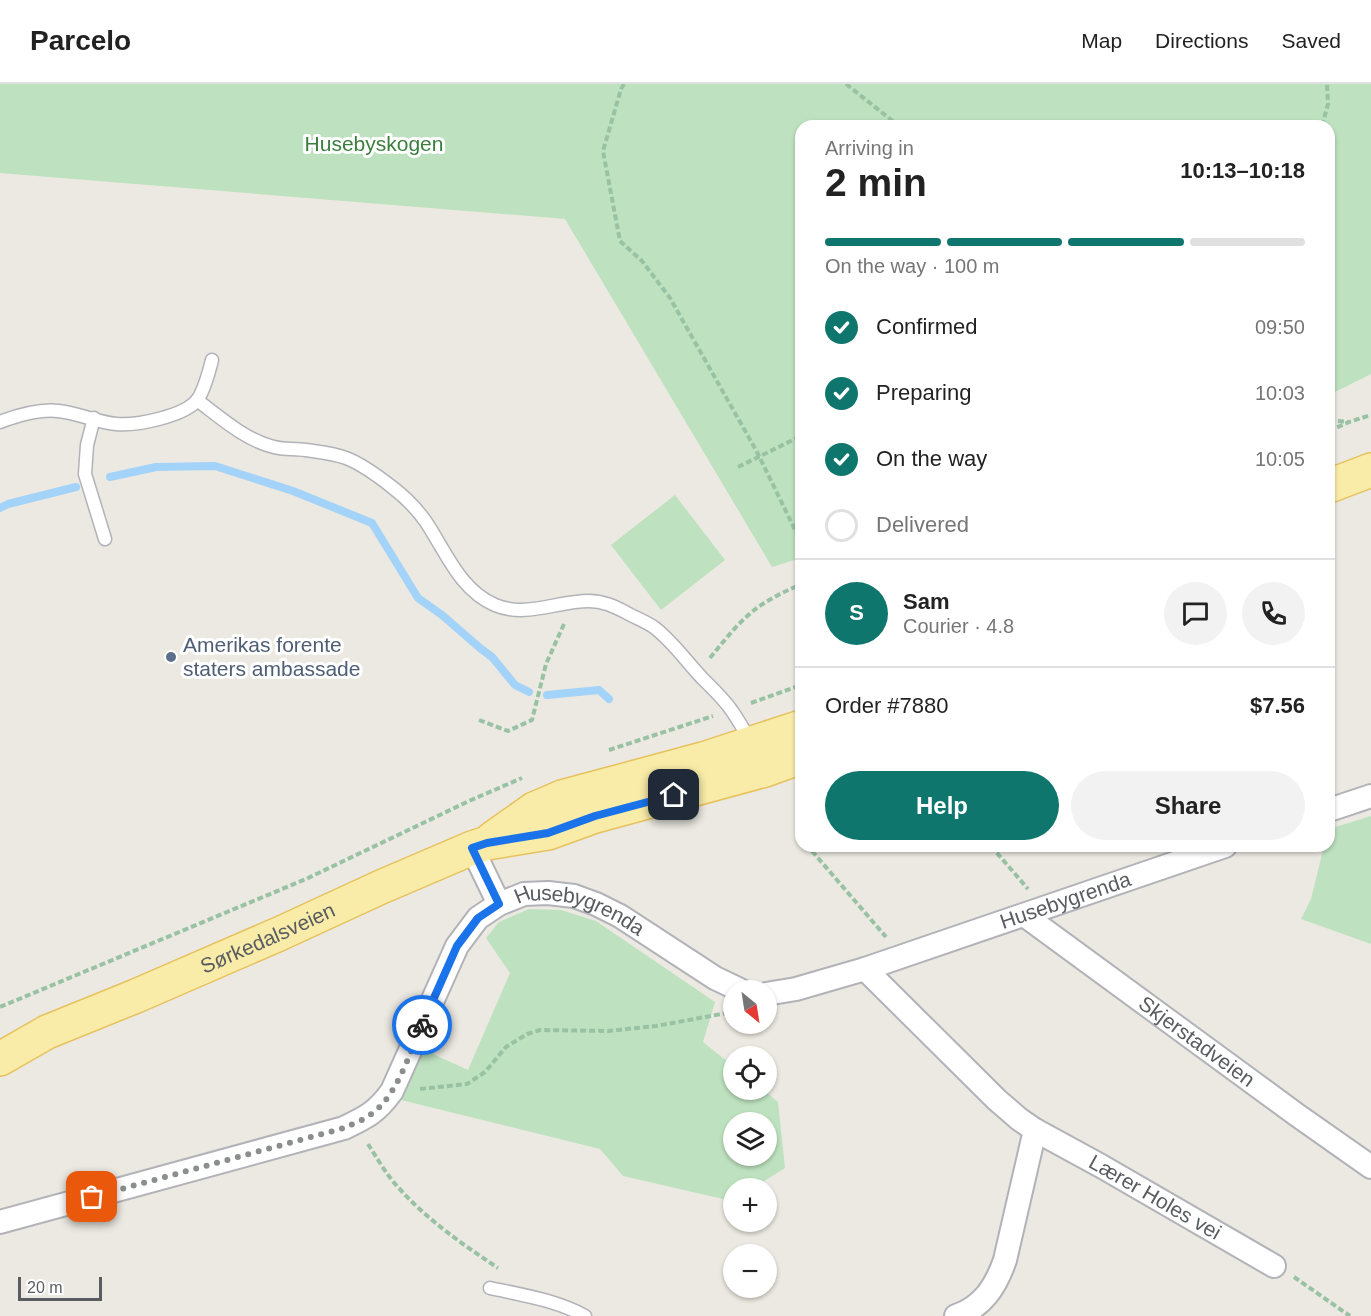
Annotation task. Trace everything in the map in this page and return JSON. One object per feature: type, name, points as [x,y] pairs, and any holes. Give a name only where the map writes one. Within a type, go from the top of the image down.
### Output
[{"type":"main road","points":[[1335,484],[1371,470]]},
{"type":"main road","name":"Sørkedalsveien","points":[[759,757],[795,731]]},
{"type":"main road","name":"Sørkedalsveien","points":[[0,1059],[47,1032],[136,996],[479,846],[534,809],[562,798],[646,775],[759,757],[795,757]]},
{"type":"main road","name":"Sørkedalsveien","points":[[0,1043],[47,1032]]},
{"type":"street","points":[[1335,808],[1371,796]]},
{"type":"street","points":[[479,846],[499,904]]},
{"type":"street","name":"Husebygrenda","points":[[777,992],[865,969],[1209,852]]},
{"type":"street","name":"Husebygrenda","points":[[0,1222],[344,1128],[370,1115],[392,1091],[457,946],[478,918],[499,904],[524,894],[548,892],[574,896],[596,904],[620,916],[723,982]]},
{"type":"street","name":"Skjerstadveien","points":[[1031,913],[1297,1115],[1371,1167]]},
{"type":"street","name":"Lærer Holes vei","points":[[865,969],[1019,1119],[1274,1266]]},
{"type":"street","points":[[956,1316],[973,1308],[985,1298],[999,1276],[1005,1260],[1035,1130]]},
{"type":"lane","points":[[0,422],[19,415],[57,410],[117,424],[152,421],[179,412],[197,400],[212,360]]},
{"type":"lane","points":[[197,400],[252,440],[276,448],[298,449],[346,458],[384,481],[414,506],[468,587],[495,605],[528,610],[591,601],[609,604],[654,628],[678,650],[732,710],[759,757]]},
{"type":"lane","points":[[94,418],[87,445],[85,474],[105,539]]},
{"type":"lane","points":[[490,1288],[544,1300],[571,1308],[585,1316]]},
{"type":"path","points":[[624,84],[603,151],[620,241],[642,261],[669,298],[759,457],[795,530]]},
{"type":"path","points":[[846,84],[891,120]]},
{"type":"path","points":[[1324,120],[1328,104],[1327,84]]},
{"type":"path","points":[[1335,428],[1371,415]]},
{"type":"path","points":[[1335,421],[1349,422]]},
{"type":"path","points":[[738,467],[795,439]]},
{"type":"path","points":[[698,673],[736,626],[749,614],[770,599],[795,587]]},
{"type":"path","points":[[479,720],[508,731],[532,720],[546,664],[575,602]]},
{"type":"path","points":[[608,750],[795,687]]},
{"type":"path","points":[[0,1007],[306,879],[469,801],[531,776]]},
{"type":"path","points":[[813,852],[889,940],[898,957]]},
{"type":"path","points":[[996,852],[1031,892],[1031,913]]},
{"type":"path","points":[[392,1091],[467,1084],[485,1072],[506,1047],[527,1034],[540,1030],[608,1031],[657,1026],[723,1013]]},
{"type":"path","points":[[358,1122],[373,1151],[397,1185],[418,1207],[454,1238],[504,1272]]},
{"type":"path","points":[[1274,1266],[1297,1278],[1350,1316]]},
{"type":"green space","name":"Husebyskogen","points":[[0,84],[1371,84],[1371,374],[1335,392],[1335,120],[795,120],[795,560],[772,567],[565,219],[0,173]]},
{"type":"green space","points":[[675,495],[725,560],[661,610],[611,545]]},
{"type":"green space","points":[[1371,816],[1371,944],[1301,919],[1311,899],[1323,852],[1335,852],[1335,827]]},
{"type":"green space","points":[[529,909],[561,910],[596,921],[715,1002],[703,1042],[723,1058],[723,1100],[776,1100],[778,1102],[785,1168],[769,1178],[723,1178],[723,1199],[623,1176],[600,1149],[401,1100],[424,1050],[468,1070],[510,973],[486,938],[499,922]]},
{"type":"waterway","points":[[110,477],[156,467],[215,466],[293,491],[372,523],[418,598],[492,657],[515,685],[529,692]]},
{"type":"waterway","points":[[0,508],[76,487]]},
{"type":"waterway","points":[[547,695],[599,690],[609,699]]},
{"type":"way so far","points":[[92,1197],[344,1128],[358,1122],[382,1105],[392,1091],[422,1025]]},
{"type":"place","name":"Amerikas forente staters ambassade","points":[[171,657]]},
{"type":"route","points":[[422,1025],[457,946],[478,918],[499,904],[472,848],[487,843],[548,833],[595,816],[674,795]]}]
